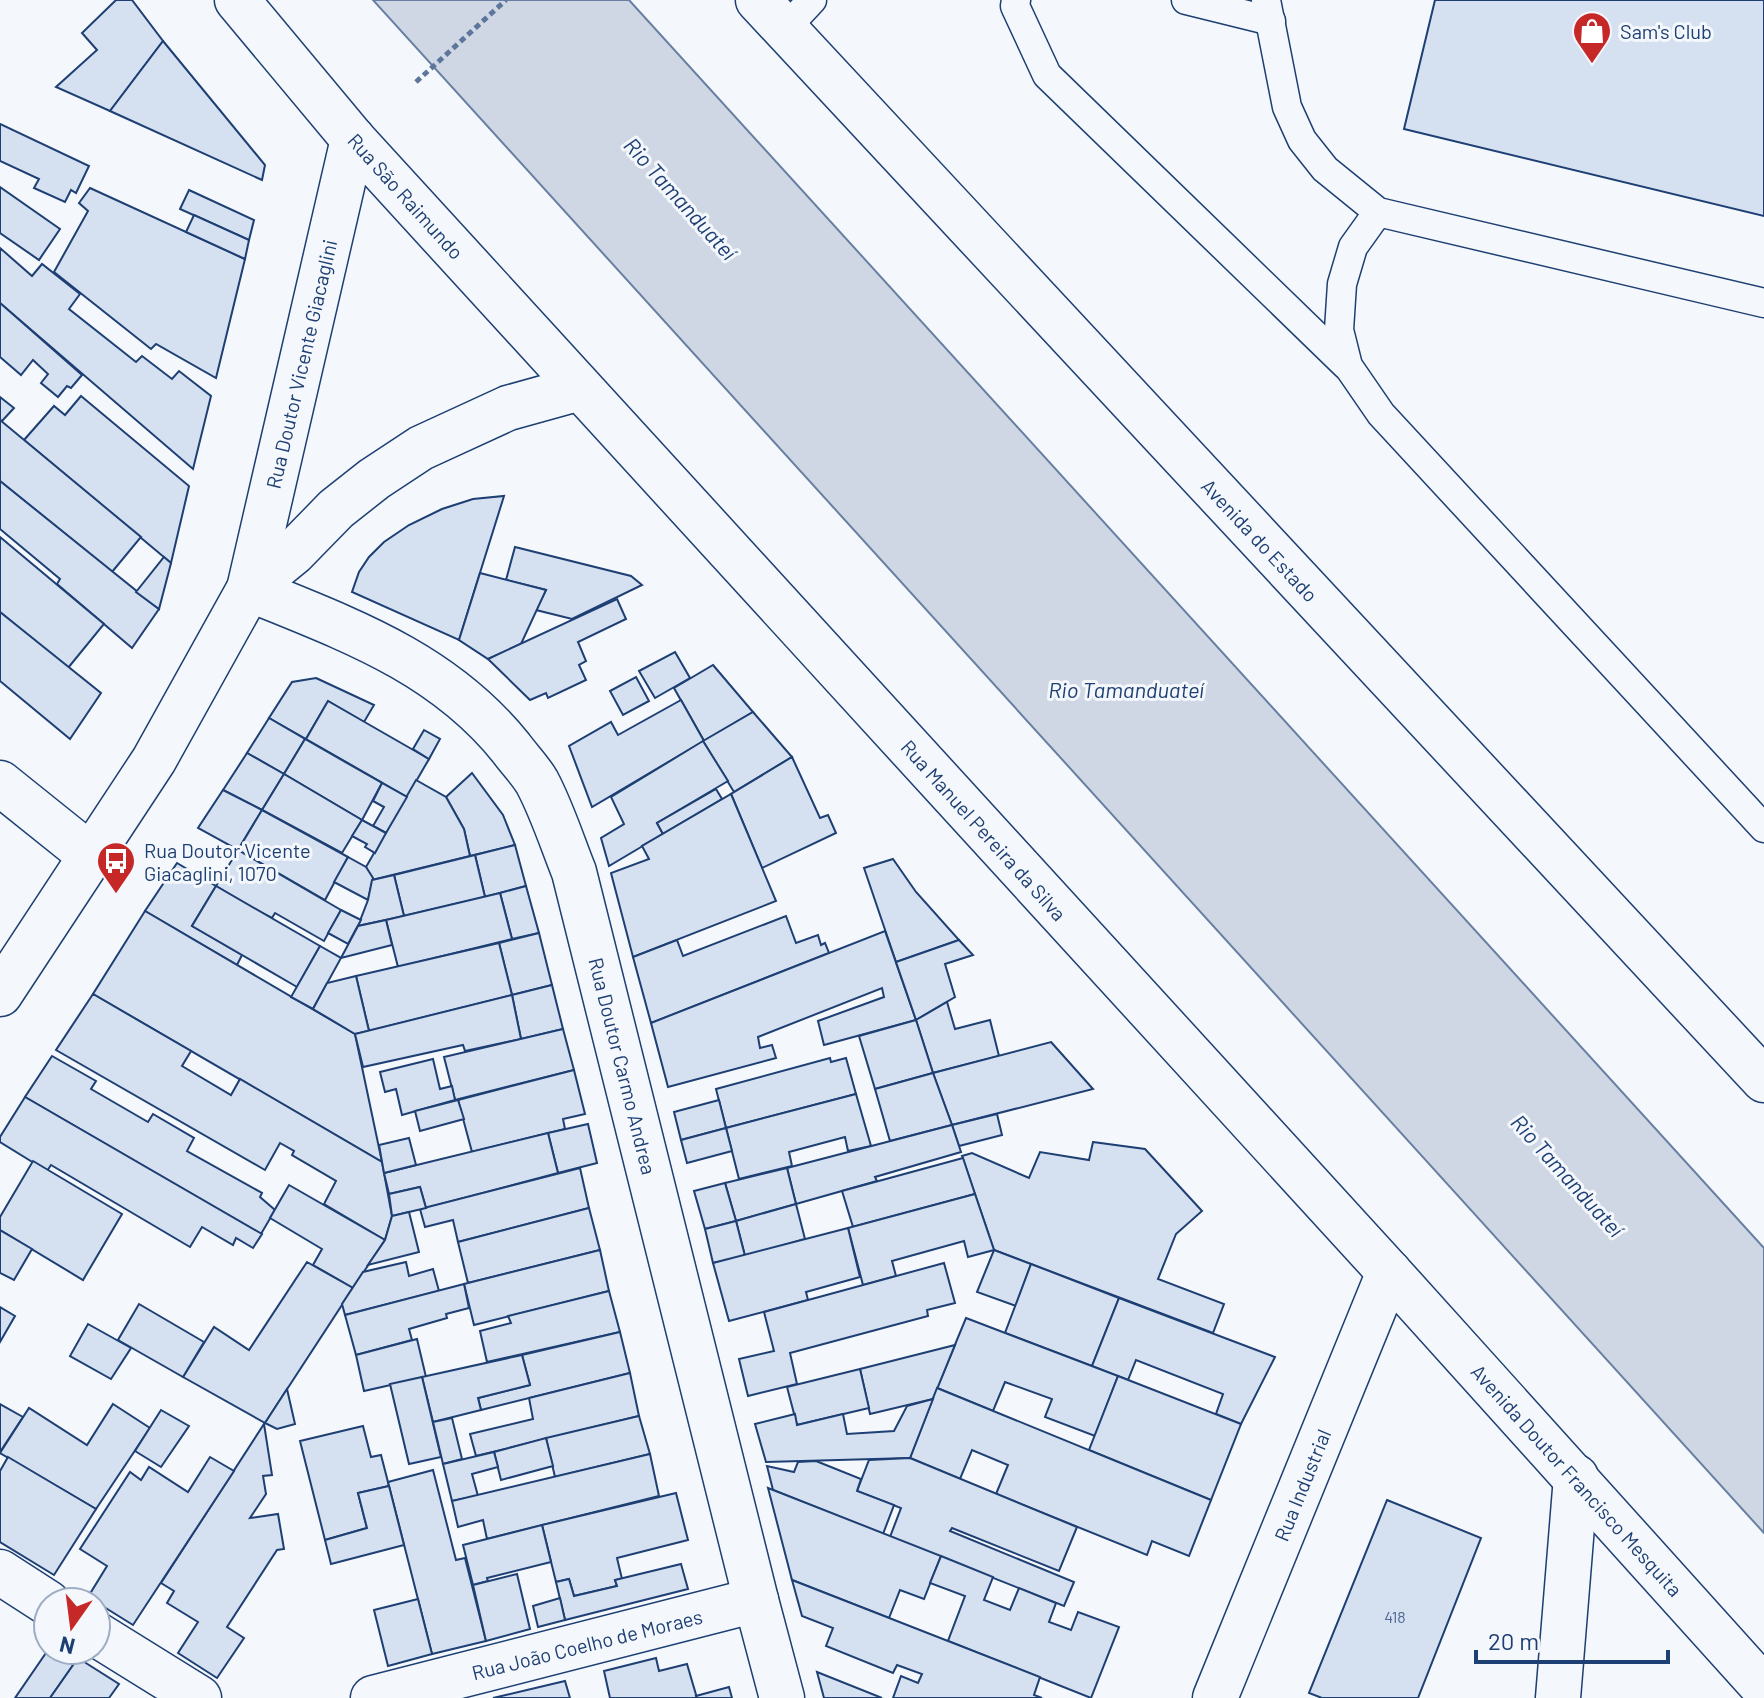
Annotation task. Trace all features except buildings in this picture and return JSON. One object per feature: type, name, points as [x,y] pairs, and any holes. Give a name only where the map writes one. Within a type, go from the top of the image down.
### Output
[{"type":"main road","name":"Rua São Raimundo","points":[[237,0],[353,139],[580,388]]},
{"type":"main road","name":"Avenida do Estado","points":[[784,10],[1764,1080]]},
{"type":"main road","name":"Rua Doutor Vicente Giacaglini","points":[[0,994],[154,760],[249,589],[353,139]]},
{"type":"main road","name":"Rua Doutor Vicente Giacaglini","points":[[249,589],[293,553],[336,509],[421,448],[508,408],[580,388]]},
{"type":"main road","name":"Rua Manuel Pereira da Silva","points":[[580,388],[1389,1272]]},
{"type":"main road","name":"Rua Doutor Carmo Andrea","points":[[249,589],[387,649],[445,683],[489,721],[536,780],[574,872],[782,1698]]},
{"type":"main road","points":[[0,783],[91,856]]},
{"type":"main road","name":"Avenida Doutor Francisco Mesquita","points":[[1389,1272],[1764,1688]]},
{"type":"main road","name":"Rua Industrial","points":[[1215,1698],[1389,1272]]},
{"type":"main road","points":[[1558,1698],[1576,1477]]},
{"type":"main road","points":[[0,1572],[32,1593]]},
{"type":"main road","name":"Rua João Coelho de Moraes","points":[[373,1698],[756,1600]]},
{"type":"main road","points":[[112,1644],[199,1698]]},
{"type":"lane","points":[[1016,0],[1015,6],[1047,75],[1348,366],[1381,414],[1764,828]]},
{"type":"lane","points":[[1186,0],[1269,10],[1287,107],[1302,140],[1325,169],[1378,212],[1764,303]]},
{"type":"lane","points":[[1348,366],[1339,330],[1342,284],[1353,247],[1378,212]]},
{"type":"path","points":[[416,82],[506,0]]},
{"type":"water","name":"Rio Tamanduateí","points":[[373,0],[629,0],[1764,1248],[1764,1533]]},
{"type":"place","name":"Sam's Club","points":[[1592,65]]},
{"type":"place","name":"Rua Doutor Vicente Giacaglini, 1070","points":[[116,895]]}]
